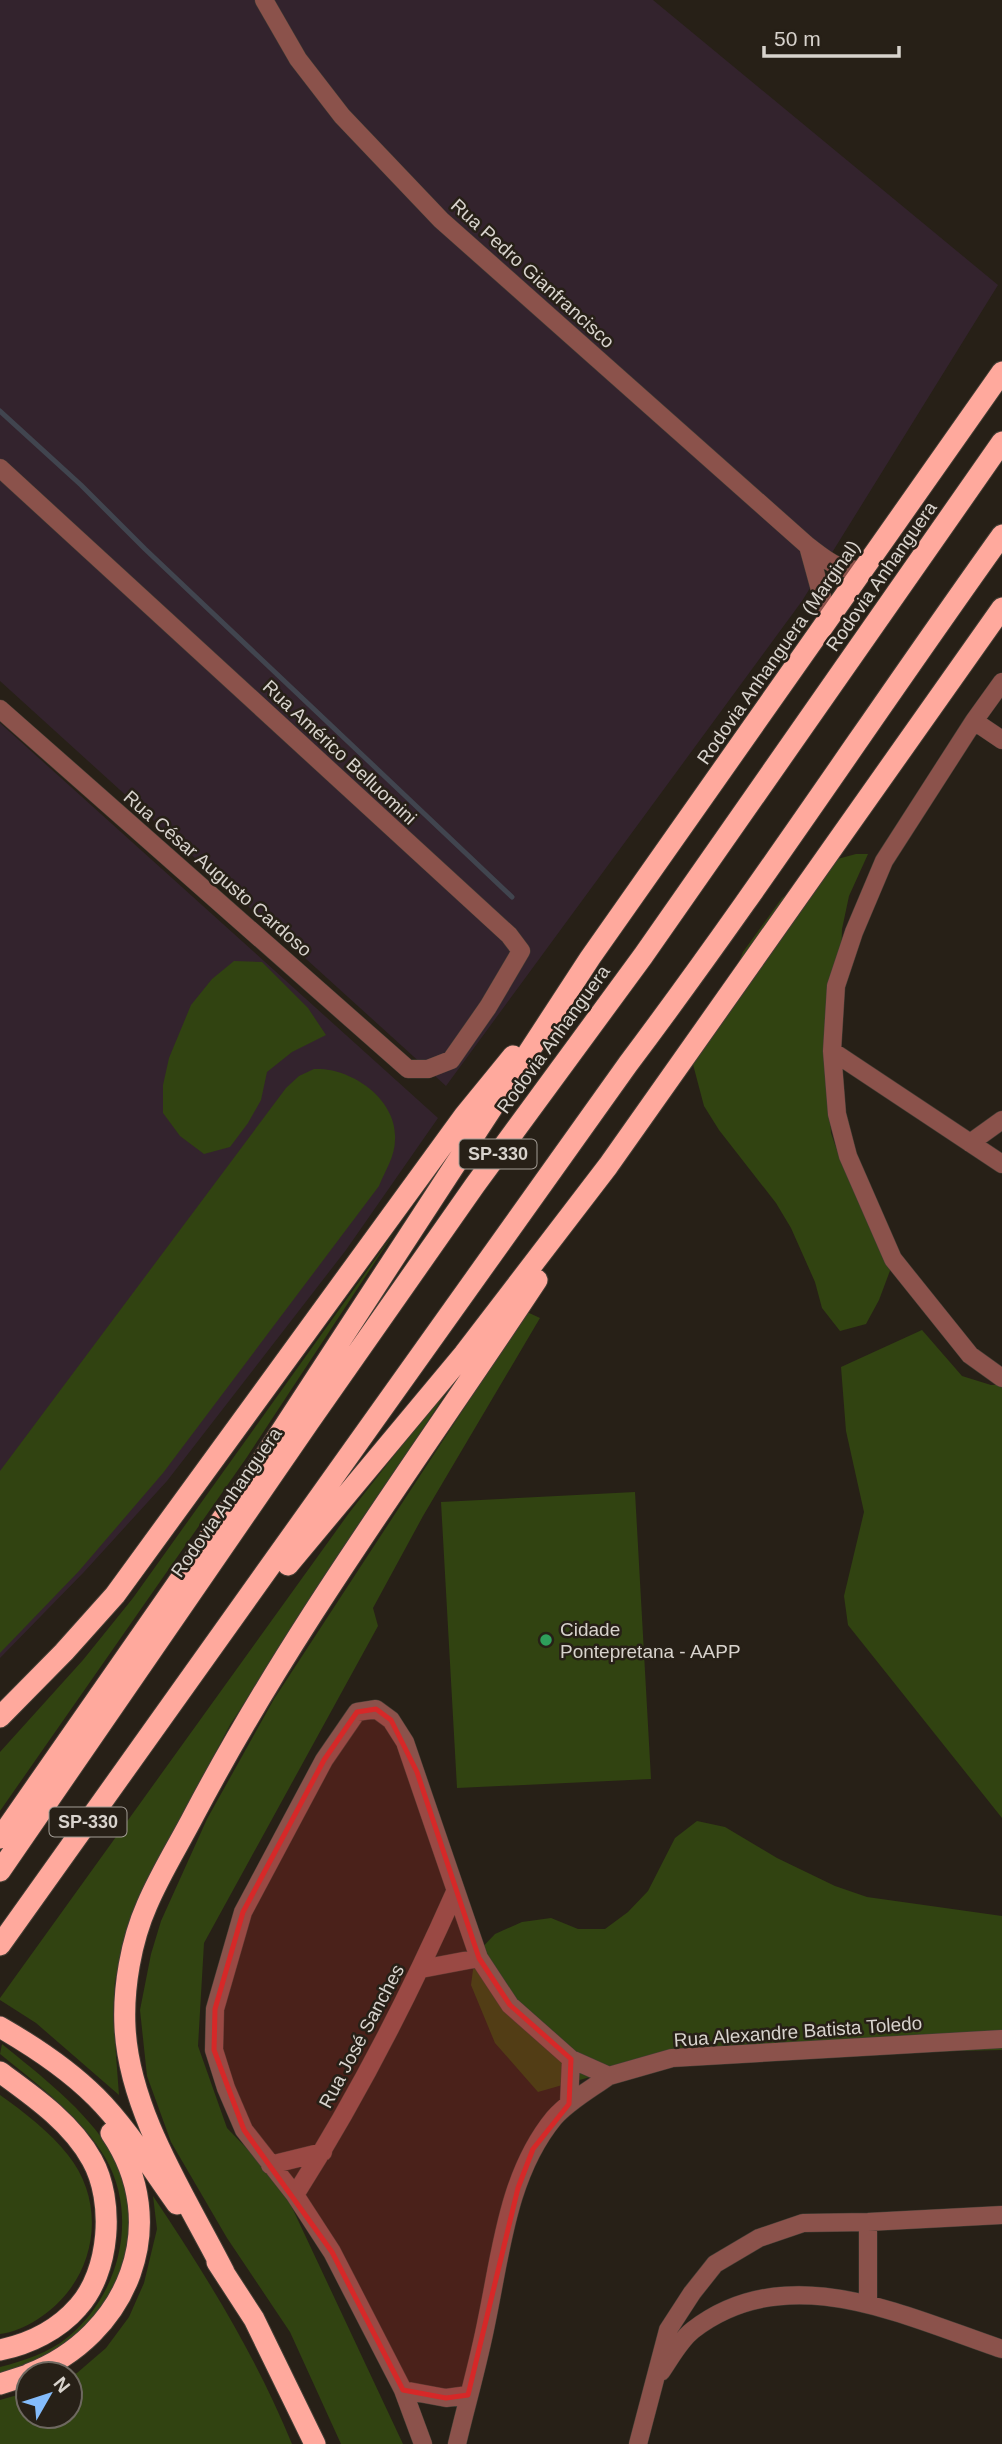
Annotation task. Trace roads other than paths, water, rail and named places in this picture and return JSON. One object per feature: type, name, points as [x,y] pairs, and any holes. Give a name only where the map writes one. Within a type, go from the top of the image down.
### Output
[{"type":"highway","name":"Rodovia Anhanguera (Marginal)","points":[[590,958],[1002,372]]},
{"type":"highway","name":"Rodovia Anhanguera","points":[[0,1871],[317,1410],[521,1122],[643,956],[1002,442]]},
{"type":"highway","name":"SP-330","points":[[0,1945],[628,1064],[704,964],[1002,535]]},
{"type":"highway","points":[[175,1700],[241,1627],[302,1545],[464,1354],[608,1166],[1002,608]]},
{"type":"highway","points":[[0,1717],[115,1595],[464,1116],[590,958]]},
{"type":"highway","points":[[0,1838],[250,1479],[590,958]]},
{"type":"highway","points":[[224,2272],[154,2137],[137,2091],[128,2054],[125,2000],[134,1943],[146,1906],[258,1699],[556,1251],[608,1166]]},
{"type":"highway","points":[[3,2029],[46,2056],[95,2096],[122,2127],[254,2319],[315,2444]]},
{"type":"highway","points":[[46,2056],[101,2117],[122,2149],[136,2189],[141,2222],[128,2282],[112,2313],[68,2355],[58,2360]]},
{"type":"highway","points":[[0,2072],[27,2091],[62,2123],[93,2161],[105,2200],[107,2230],[101,2262],[92,2287],[80,2306],[47,2332],[19,2346],[0,2350]]},
{"type":"street","name":"Rua Pedro Gianfrancisco","points":[[264,0],[298,58],[342,116],[441,220],[808,546],[833,565],[847,570],[864,570]]},
{"type":"street","name":"Rua Américo Belluomini","points":[[0,468],[509,935],[521,951],[488,1007],[451,1060],[428,1069],[408,1069]]},
{"type":"street","points":[[808,546],[825,608],[825,625]]},
{"type":"street","points":[[1002,682],[884,861],[854,932],[836,986],[832,1051],[837,1114],[848,1156],[892,1259],[970,1355],[1002,1378]]},
{"type":"street","name":"Rua César Augusto Cardoso","points":[[0,709],[408,1069]]},
{"type":"street","points":[[974,721],[1002,740]]},
{"type":"street","points":[[832,1051],[1002,1164]]},
{"type":"street","points":[[970,1143],[1002,1120]]},
{"type":"street","points":[[423,2444],[403,2390],[332,2252],[295,2195],[244,2130],[226,2088],[214,2050],[215,2009],[243,1912],[324,1760],[357,1712],[376,1709],[391,1720],[405,1742],[479,1958],[510,2006],[571,2059],[609,2076]]},
{"type":"street","name":"Rua José Sanches","points":[[295,2195],[323,2152],[421,1969],[455,1892]]},
{"type":"street","points":[[421,1969],[479,1958]]},
{"type":"street","name":"Rua Alexandre Batista Toledo","points":[[457,2444],[487,2319],[499,2250],[518,2188],[534,2149],[554,2118],[569,2104],[609,2076],[672,2058],[1002,2039]]},
{"type":"street","points":[[569,2104],[571,2059]]},
{"type":"street","points":[[270,2165],[323,2152]]},
{"type":"street","points":[[638,2444],[668,2330],[715,2264],[759,2238],[803,2223],[1002,2215]]},
{"type":"street","points":[[868,2222],[868,2304]]},
{"type":"street","points":[[654,2381],[690,2332],[727,2307],[773,2295],[808,2294],[868,2304],[1002,2349]]},
{"type":"street","points":[[403,2390],[446,2398],[468,2395]]},
{"type":"waterway","points":[[0,411],[512,897]]},
{"type":"place","name":"Cidade Pontepretana - AAPP","points":[[546,1640]]}]
